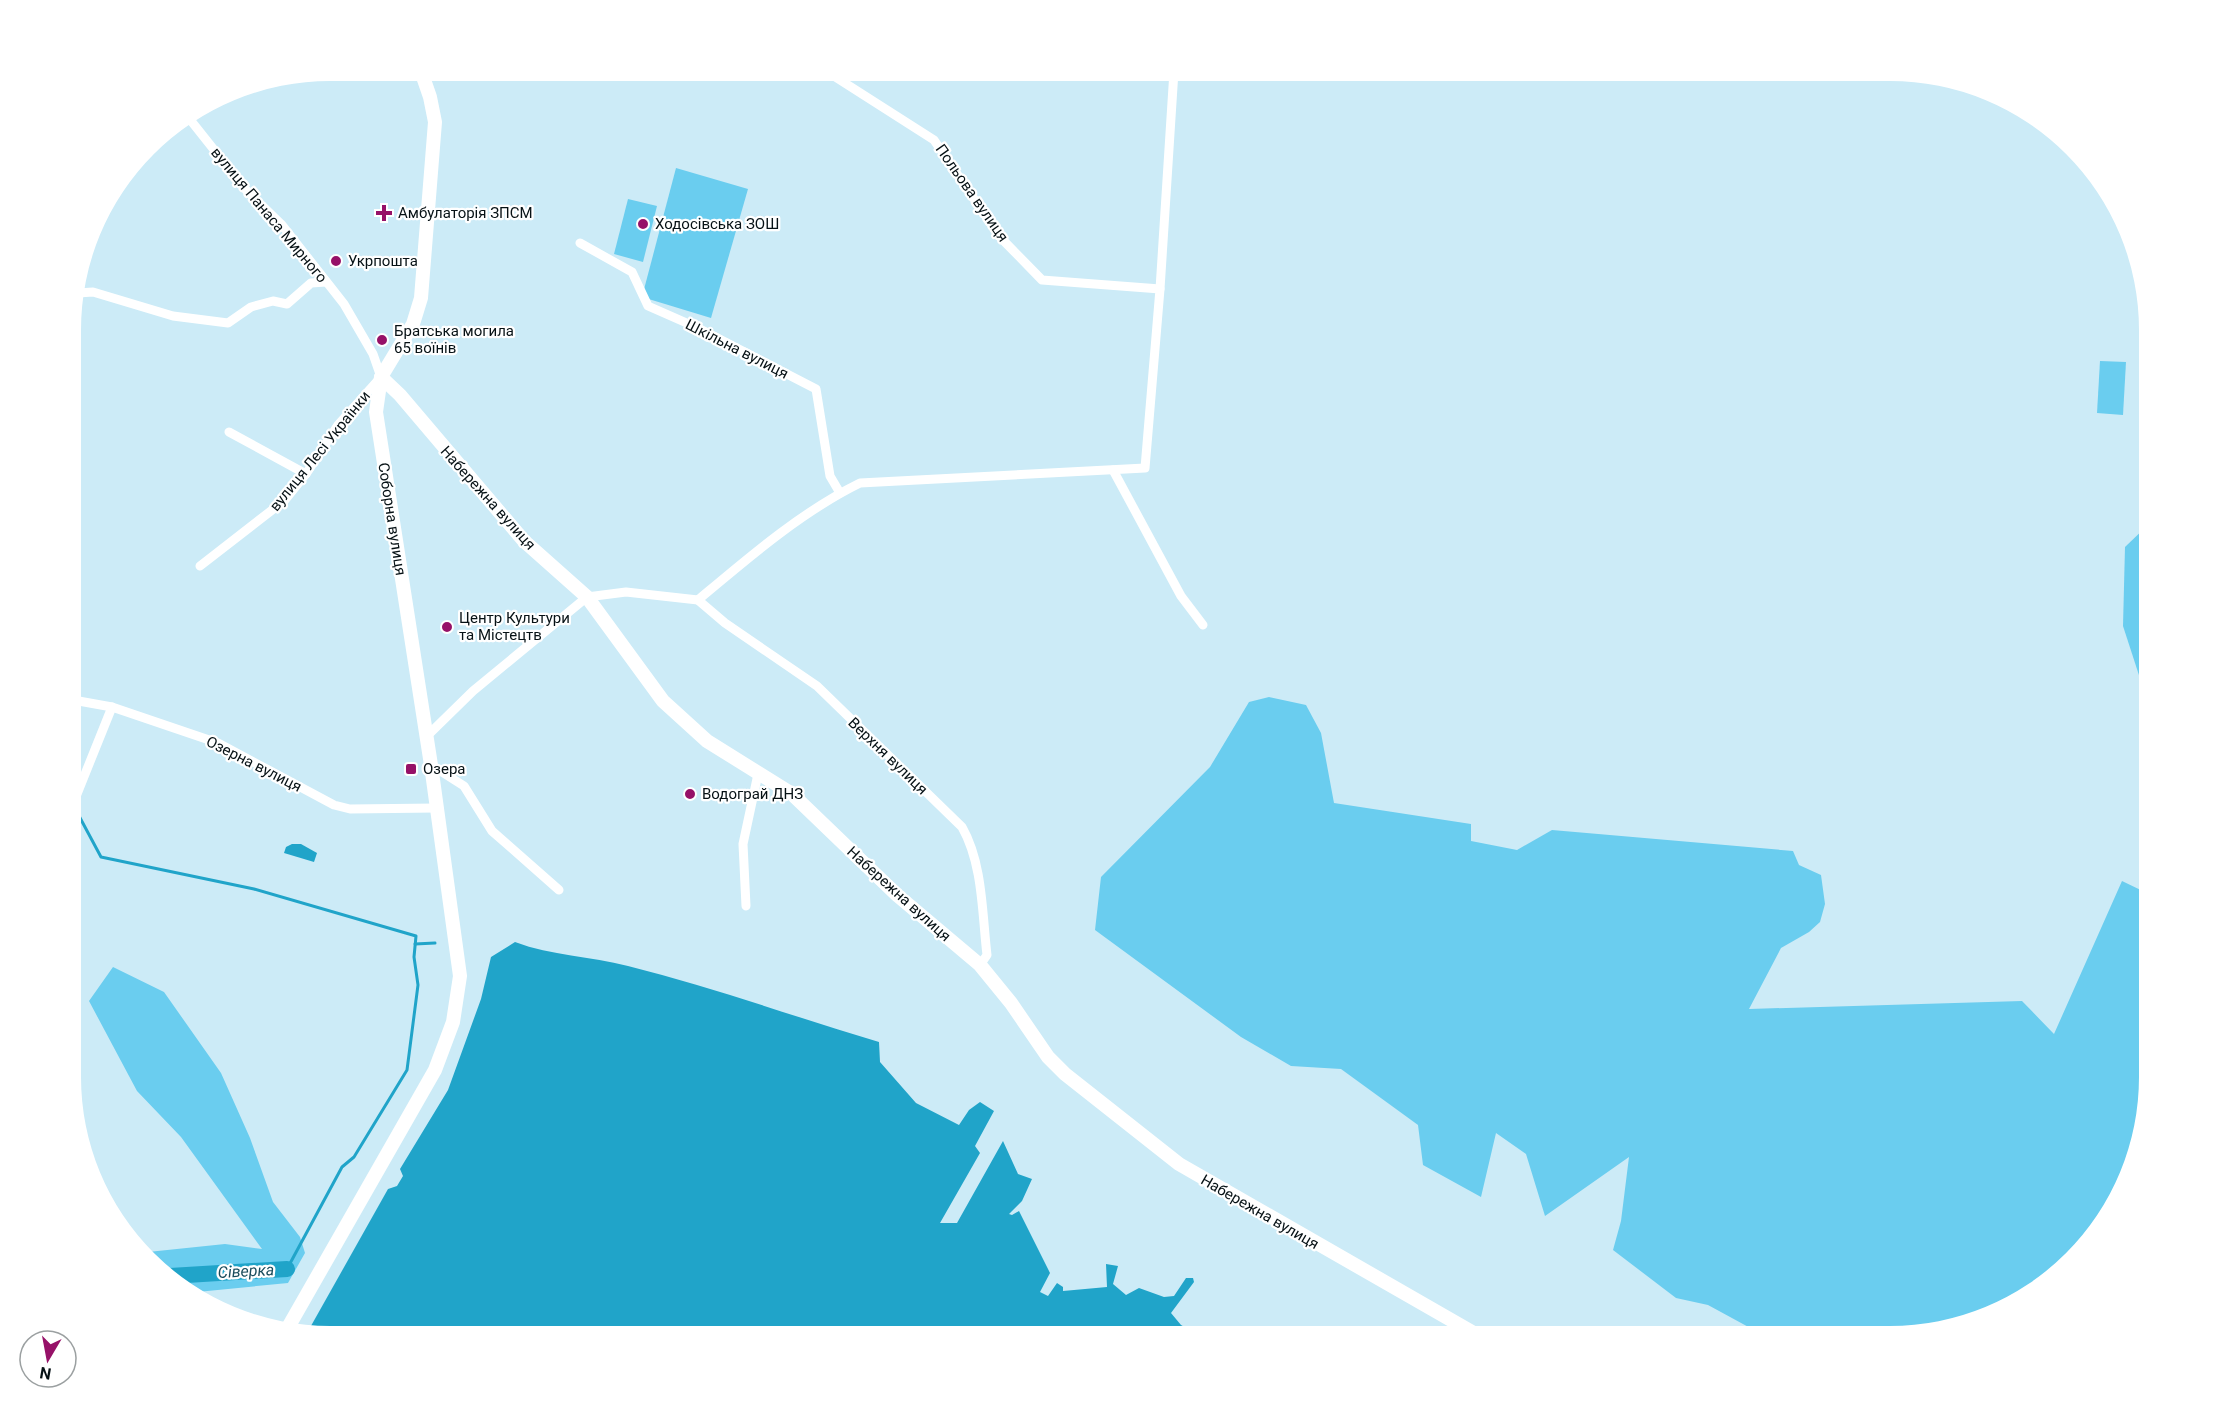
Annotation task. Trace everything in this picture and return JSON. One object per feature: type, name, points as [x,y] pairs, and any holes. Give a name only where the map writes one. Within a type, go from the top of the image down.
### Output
[{"type":"street","name":"Соборна вулиця","points":[[291,1323],[435,1070],[453,1022],[460,976],[431,765],[377,426],[376,400],[381,377],[413,324],[423,284],[435,122],[425,81]]},
{"type":"street","name":"Польова вулиця","points":[[844,81],[906,119],[934,140],[1000,237],[1042,280],[1160,289]]},
{"type":"street","points":[[426,737],[474,691],[587,597],[626,592],[698,600],[750,556],[840,493],[860,483],[1145,468],[1160,289],[1173,81]]},
{"type":"street","name":"вулиця Панаса Мирного","points":[[192,123],[246,190],[282,225],[344,304],[360,330],[381,377]]},
{"type":"street","name":"Шкільна вулиця","points":[[580,243],[632,272],[648,306],[698,328],[816,389],[830,476],[840,493]]},
{"type":"street","points":[[84,293],[93,292],[173,316],[228,323],[251,307],[273,302],[287,304],[311,283],[326,282]]},
{"type":"street","name":"вулиця Лесі Українки","points":[[200,566],[269,514],[306,474],[338,424],[381,377]]},
{"type":"street","name":"Набережна вулиця","points":[[381,377],[400,395],[524,541],[587,597],[663,701],[706,741],[792,794],[897,895],[980,965],[1060,1069],[1155,1147],[1209,1183],[1461,1326]]},
{"type":"street","points":[[229,432],[306,474]]},
{"type":"street","points":[[1113,470],[1181,596],[1203,625]]},
{"type":"street","name":"Верхня вулиця","points":[[698,600],[725,623],[817,686],[962,827],[972,847],[978,881],[987,955],[980,965]]},
{"type":"street","name":"Озерна вулиця","points":[[81,701],[112,707],[218,743],[333,805],[350,809],[436,808]]},
{"type":"street","points":[[81,784],[112,707]]},
{"type":"street","points":[[431,765],[464,786],[492,831],[559,890]]},
{"type":"street","points":[[746,906],[742,844],[758,774]]},
{"type":"shaded area","points":[[676,168],[748,189],[711,318],[642,297]]},
{"type":"shaded area","points":[[628,199],[657,206],[643,262],[614,254]]},
{"type":"shaded area","points":[[2100,361],[2126,362],[2123,415],[2097,413]]},
{"type":"shaded area","points":[[2139,534],[2139,675],[2123,626],[2125,547]]},
{"type":"shaded area","points":[[1269,697],[1306,705],[1321,733],[1334,803],[1471,824],[1471,841],[1517,850],[1552,830],[1793,851],[1799,865],[1821,875],[1825,904],[1820,922],[1809,932],[1781,948],[1749,1009],[2022,1001],[2054,1034],[2122,881],[2139,889],[2137,1110],[2126,1157],[2106,1202],[2088,1229],[2042,1275],[2014,1293],[1970,1313],[1923,1324],[1890,1326],[1747,1326],[1708,1305],[1676,1298],[1613,1250],[1621,1221],[1629,1157],[1545,1216],[1526,1154],[1496,1133],[1481,1197],[1423,1165],[1418,1125],[1341,1069],[1291,1066],[1241,1037],[1095,930],[1101,877],[1210,767],[1249,702]]},
{"type":"shaded area","points":[[301,844],[317,853],[314,862],[284,853],[286,847]]},
{"type":"shaded area","points":[[515,942],[543,950],[614,963],[659,974],[879,1042],[880,1062],[916,1103],[959,1125],[969,1110],[980,1102],[994,1111],[975,1146],[980,1153],[940,1223],[957,1223],[1003,1141],[1018,1174],[1032,1179],[1022,1201],[1009,1214],[1012,1215],[1019,1211],[1050,1273],[1040,1292],[1048,1296],[1057,1283],[1063,1287],[1063,1291],[1107,1287],[1106,1264],[1118,1266],[1113,1284],[1126,1295],[1139,1288],[1164,1297],[1174,1296],[1186,1278],[1193,1278],[1194,1282],[1171,1313],[1183,1326],[312,1325],[388,1189],[397,1186],[403,1176],[400,1169],[448,1090],[481,999],[491,957]]},
{"type":"shaded area","points":[[113,967],[164,992],[221,1073],[250,1138],[273,1202],[300,1237],[305,1253],[288,1283],[203,1291],[178,1275],[153,1252],[225,1244],[262,1249],[181,1137],[137,1091],[89,1001]]},
{"type":"waterway","points":[[81,820],[101,857],[254,889],[416,936],[414,957],[418,985],[407,1070],[354,1157],[342,1167],[287,1269]]},
{"type":"waterway","points":[[415,944],[435,943]]},
{"type":"waterway","name":"Сіверка","points":[[179,1275],[287,1269]]},
{"type":"place","name":"Амбулаторія ЗПСМ","points":[[384,213]]},
{"type":"place","name":"Ходосівська ЗОШ","points":[[643,224]]},
{"type":"place","name":"Укрпошта","points":[[336,261]]},
{"type":"place","name":"Братська могила 65 воїнів","points":[[382,340]]},
{"type":"place","name":"Центр Культури та Містецтв","points":[[447,627]]},
{"type":"place","name":"Озера","points":[[411,769]]},
{"type":"place","name":"Водограй ДНЗ","points":[[690,794]]}]
